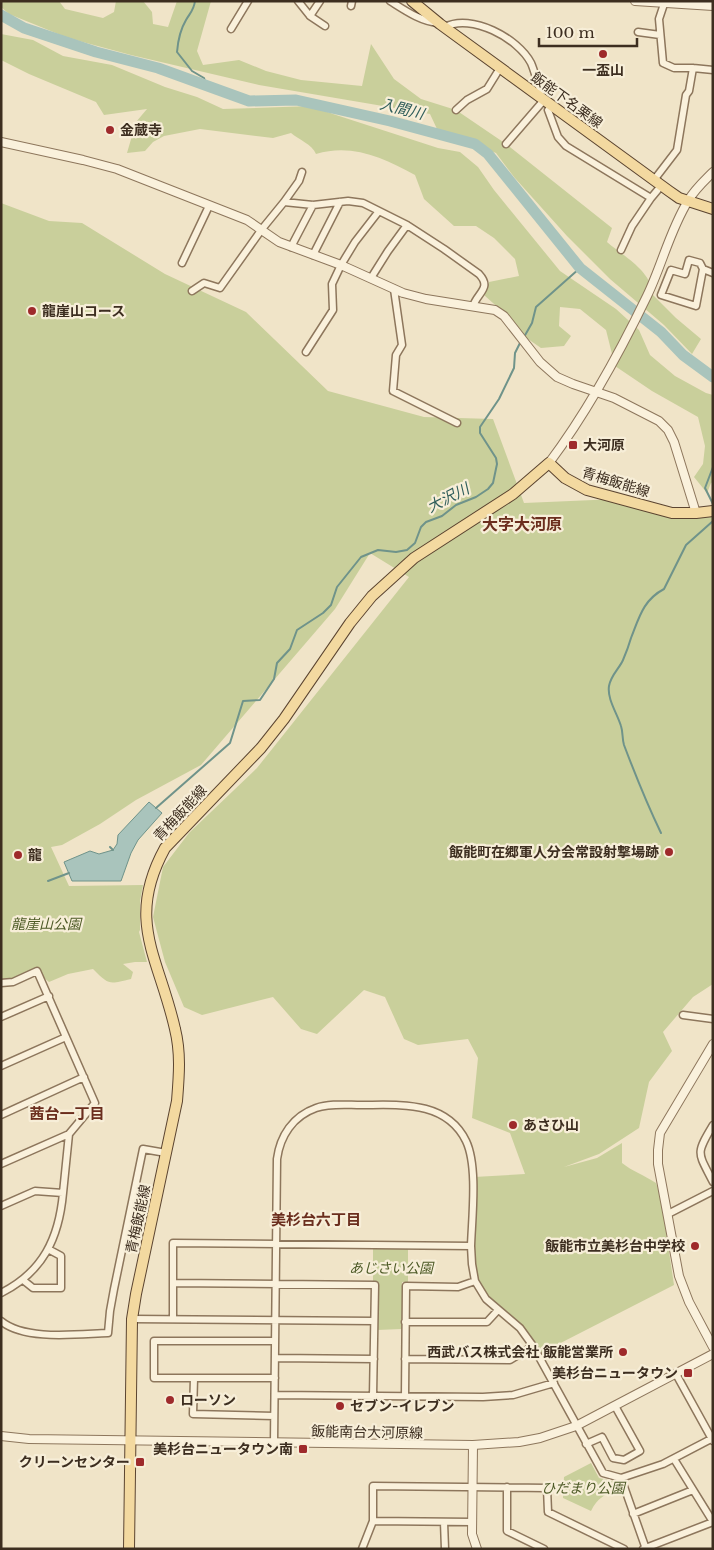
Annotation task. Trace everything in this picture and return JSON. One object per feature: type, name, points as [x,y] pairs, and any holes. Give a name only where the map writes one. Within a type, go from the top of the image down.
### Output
[{"type":"main road","name":"飯能下名栗線","points":[[412,1],[442,26],[657,183],[679,198],[713,209]]},
{"type":"main road","name":"青梅飯能線","points":[[129,1549],[132,1319],[178,1086],[179,1046],[149,938],[146,910],[149,887],[165,848],[261,748],[372,596],[414,558],[513,494],[549,463],[566,478],[587,490],[672,513],[705,512]]},
{"type":"street","points":[[231,28],[248,1]]},
{"type":"street","points":[[298,1],[310,16],[325,26]]},
{"type":"street","points":[[310,16],[320,1]]},
{"type":"street","points":[[390,1],[414,16],[428,22],[442,26],[453,24],[478,25],[515,43],[531,62],[540,92],[545,100],[558,137],[566,146],[651,198]]},
{"type":"street","points":[[635,1],[664,4],[702,3],[713,6]]},
{"type":"street","points":[[664,4],[659,19],[663,63],[674,68],[713,70]]},
{"type":"street","points":[[638,32],[660,35]]},
{"type":"street","points":[[456,110],[467,100],[487,89],[500,68]]},
{"type":"street","points":[[620,250],[632,226],[651,198],[657,183],[678,150],[686,96],[689,91],[693,68]]},
{"type":"street","points":[[506,144],[545,100]]},
{"type":"street","points":[[1,142],[99,164],[247,220],[279,242],[341,265],[394,289],[426,298],[489,308],[500,313],[532,353],[556,377],[597,392],[659,420],[668,430],[705,512]]},
{"type":"street","points":[[192,291],[204,283],[220,288],[299,181],[302,172]]},
{"type":"street","points":[[549,463],[597,392],[616,358],[652,286],[679,218],[688,201],[713,172]]},
{"type":"street","points":[[284,202],[313,205],[340,202],[363,203],[407,225],[444,249],[484,279],[485,285],[483,290],[476,298],[473,306]]},
{"type":"street","points":[[313,255],[340,202]]},
{"type":"street","points":[[291,247],[313,205]]},
{"type":"street","points":[[182,263],[209,206]]},
{"type":"street","points":[[306,352],[333,310],[332,284],[341,265],[355,242],[379,211]]},
{"type":"street","points":[[371,278],[407,225]]},
{"type":"street","points":[[703,268],[696,306],[661,294],[671,270],[685,274],[689,260],[700,264],[703,268],[713,273]]},
{"type":"street","points":[[394,289],[402,345],[396,355],[393,391],[457,423]]},
{"type":"street","points":[[1,983],[13,982],[37,971],[95,1103],[69,1134],[1,1164]]},
{"type":"street","points":[[1,1017],[48,996]]},
{"type":"street","points":[[683,1015],[713,1019]]},
{"type":"street","points":[[1,1066],[66,1037]]},
{"type":"street","points":[[713,1044],[660,1133],[658,1150],[658,1164],[679,1276],[689,1302],[713,1347]]},
{"type":"street","points":[[1,1114],[84,1077]]},
{"type":"street","points":[[274,1443],[275,1244],[278,1147],[283,1135],[301,1116],[316,1108],[330,1105],[403,1105],[428,1108],[442,1114],[456,1126],[466,1140],[471,1157],[471,1246],[475,1281],[486,1299],[520,1328],[533,1346],[603,1473],[621,1478],[674,1459],[712,1439],[676,1374]]},
{"type":"street","points":[[713,1125],[701,1144],[700,1151],[701,1159],[713,1182]]},
{"type":"street","points":[[1,1293],[23,1280],[38,1265],[56,1233],[61,1216],[69,1134]]},
{"type":"street","points":[[1,1321],[14,1330],[34,1334],[108,1333],[112,1296],[143,1149],[166,1153]]},
{"type":"street","points":[[1,1206],[35,1191],[63,1193]]},
{"type":"street","points":[[668,1214],[713,1191]]},
{"type":"street","points":[[173,1319],[174,1243],[471,1246]]},
{"type":"street","points":[[23,1280],[33,1288],[61,1288],[61,1256],[48,1249]]},
{"type":"street","points":[[404,1396],[406,1286],[458,1287],[475,1281]]},
{"type":"street","points":[[173,1283],[375,1285],[373,1396]]},
{"type":"street","points":[[405,1322],[487,1322],[498,1310]]},
{"type":"street","points":[[132,1319],[374,1321]]},
{"type":"street","points":[[275,1342],[154,1341],[154,1378],[275,1378]]},
{"type":"street","points":[[405,1359],[510,1360],[533,1346]]},
{"type":"street","name":"飯能南台大河原線","points":[[1,1436],[29,1439],[274,1443],[473,1445],[519,1442],[540,1438],[576,1426],[713,1354]]},
{"type":"street","points":[[275,1358],[374,1359]]},
{"type":"street","points":[[194,1378],[193,1414],[274,1416]]},
{"type":"street","points":[[274,1395],[483,1397],[513,1395],[554,1384]]},
{"type":"street","points":[[586,1444],[602,1437],[613,1458],[624,1460],[640,1451],[615,1406]]},
{"type":"street","points":[[473,1445],[472,1534],[477,1549]]},
{"type":"street","points":[[621,1478],[645,1548],[713,1522],[674,1459]]},
{"type":"street","points":[[362,1549],[373,1521],[372,1486],[548,1488],[548,1512],[624,1549]]},
{"type":"street","points":[[507,1487],[507,1531],[544,1549]]},
{"type":"street","points":[[633,1514],[693,1490]]},
{"type":"street","points":[[373,1521],[472,1522]]},
{"type":"street","points":[[444,1522],[445,1549]]},
{"type":"green space","points":[[1,1],[59,1],[65,9],[103,18],[114,12],[116,1],[143,1],[152,12],[153,24],[168,27],[177,1],[211,1],[197,51],[203,65],[239,60],[266,71],[301,80],[362,86],[371,44],[394,79],[421,99],[456,110],[506,144],[612,228],[607,242],[642,271],[648,279],[653,295],[701,339],[692,354],[664,325],[610,279],[567,236],[514,177],[496,153],[437,129],[430,114],[259,85],[131,55],[68,38],[9,14],[1,7]]},
{"type":"green space","points":[[1,34],[33,40],[63,56],[112,65],[165,87],[197,97],[223,109],[312,106],[438,148],[460,152],[478,167],[494,190],[560,271],[616,309],[639,330],[650,355],[675,376],[713,395],[713,482],[707,493],[694,477],[703,464],[705,446],[698,417],[652,391],[615,366],[606,330],[580,309],[560,307],[559,326],[571,336],[564,346],[541,348],[528,339],[484,295],[489,282],[519,276],[515,259],[494,238],[476,226],[454,226],[424,199],[415,175],[380,158],[355,151],[329,151],[316,154],[308,145],[291,133],[273,138],[200,129],[164,136],[153,142],[145,151],[127,153],[136,122],[147,109],[104,115],[96,102],[1,60]]},
{"type":"green space","name":"龍崖山公園","points":[[1,203],[49,221],[82,223],[165,274],[246,312],[328,391],[424,417],[493,419],[524,503],[617,499],[674,518],[713,517],[713,984],[693,997],[663,1032],[672,1051],[649,1082],[639,1128],[599,1154],[564,1167],[597,1158],[622,1143],[622,1163],[656,1183],[661,1198],[674,1285],[541,1353],[527,1332],[490,1299],[479,1282],[473,1252],[474,1177],[525,1174],[510,1133],[472,1118],[478,1058],[468,1039],[418,1045],[404,1039],[385,997],[364,990],[317,1034],[301,1029],[273,997],[202,1015],[184,1007],[165,962],[153,917],[163,867],[189,833],[257,768],[409,577],[370,553],[335,609],[201,765],[136,800],[100,824],[62,845],[51,847],[69,886],[143,885],[140,901],[139,932],[147,962],[123,964],[133,972],[131,979],[114,983],[107,981],[93,969],[68,974],[49,982],[43,977],[38,968],[10,980],[1,980]]},
{"type":"green space","name":"あじさい公園","points":[[373,1247],[408,1247],[408,1282],[402,1282],[402,1329],[377,1330],[377,1282],[373,1282]]},
{"type":"green space","name":"ひだまり公園","points":[[591,1463],[599,1478],[616,1482],[618,1488],[606,1494],[591,1511],[563,1498],[564,1477]]},
{"type":"water","points":[[149,802],[162,813],[138,840],[121,881],[72,881],[64,862],[90,851],[99,854],[113,850],[117,844],[118,835]]},
{"type":"waterway","points":[[195,1],[193,9],[181,31],[177,52],[192,71],[204,78],[206,85]]},
{"type":"waterway","name":"入間川","points":[[1,15],[24,28],[96,52],[158,68],[249,101],[296,100],[390,121],[475,144],[488,154],[580,268],[661,332],[683,355],[713,377]]},
{"type":"waterway","name":"大沢川","points":[[524,337],[532,323],[536,307],[580,268]]},
{"type":"waterway","name":"大沢川","points":[[156,808],[230,743],[243,701],[260,700],[274,679],[277,663],[290,649],[297,630],[323,613],[331,605],[337,587],[361,557],[378,550],[396,552],[407,550],[415,543],[421,527],[426,522],[442,516],[456,505],[476,497],[493,483],[497,464],[496,458],[480,433],[480,427],[499,399],[514,368],[515,353],[521,341]]},
{"type":"waterway","points":[[713,467],[705,488],[713,504]]},
{"type":"waterway","points":[[661,833],[624,745],[621,726],[609,696],[609,686],[611,679],[623,660],[639,617],[646,604],[664,589],[686,545],[713,521]]},
{"type":"waterway","points":[[110,847],[113,850]]},
{"type":"waterway","points":[[48,881],[69,873]]},
{"type":"place","name":"一盃山","points":[[603,54]]},
{"type":"place","name":"金蔵寺","points":[[110,130]]},
{"type":"place","name":"龍崖山コース","points":[[32,311]]},
{"type":"place","name":"大河原","points":[[573,445]]},
{"type":"place","name":"飯能町在郷軍人分会常設射撃場跡","points":[[669,852]]},
{"type":"place","name":"龍","points":[[18,855]]},
{"type":"place","name":"あさひ山","points":[[513,1125]]},
{"type":"place","name":"飯能市立美杉台中学校","points":[[695,1246]]},
{"type":"place","name":"西武バス株式会社 飯能営業所","points":[[623,1352]]},
{"type":"place","name":"美杉台ニュータウン","points":[[688,1373]]},
{"type":"place","name":"ローソン","points":[[170,1400]]},
{"type":"place","name":"セブン-イレブン","points":[[340,1406]]},
{"type":"place","name":"美杉台ニュータウン南","points":[[303,1449]]},
{"type":"place","name":"クリーンセンター","points":[[140,1462]]},
{"type":"district","name":"大字大河原","points":[[522,524]]},
{"type":"district","name":"茜台一丁目","points":[[67,1114]]},
{"type":"district","name":"美杉台六丁目","points":[[316,1220]]}]
